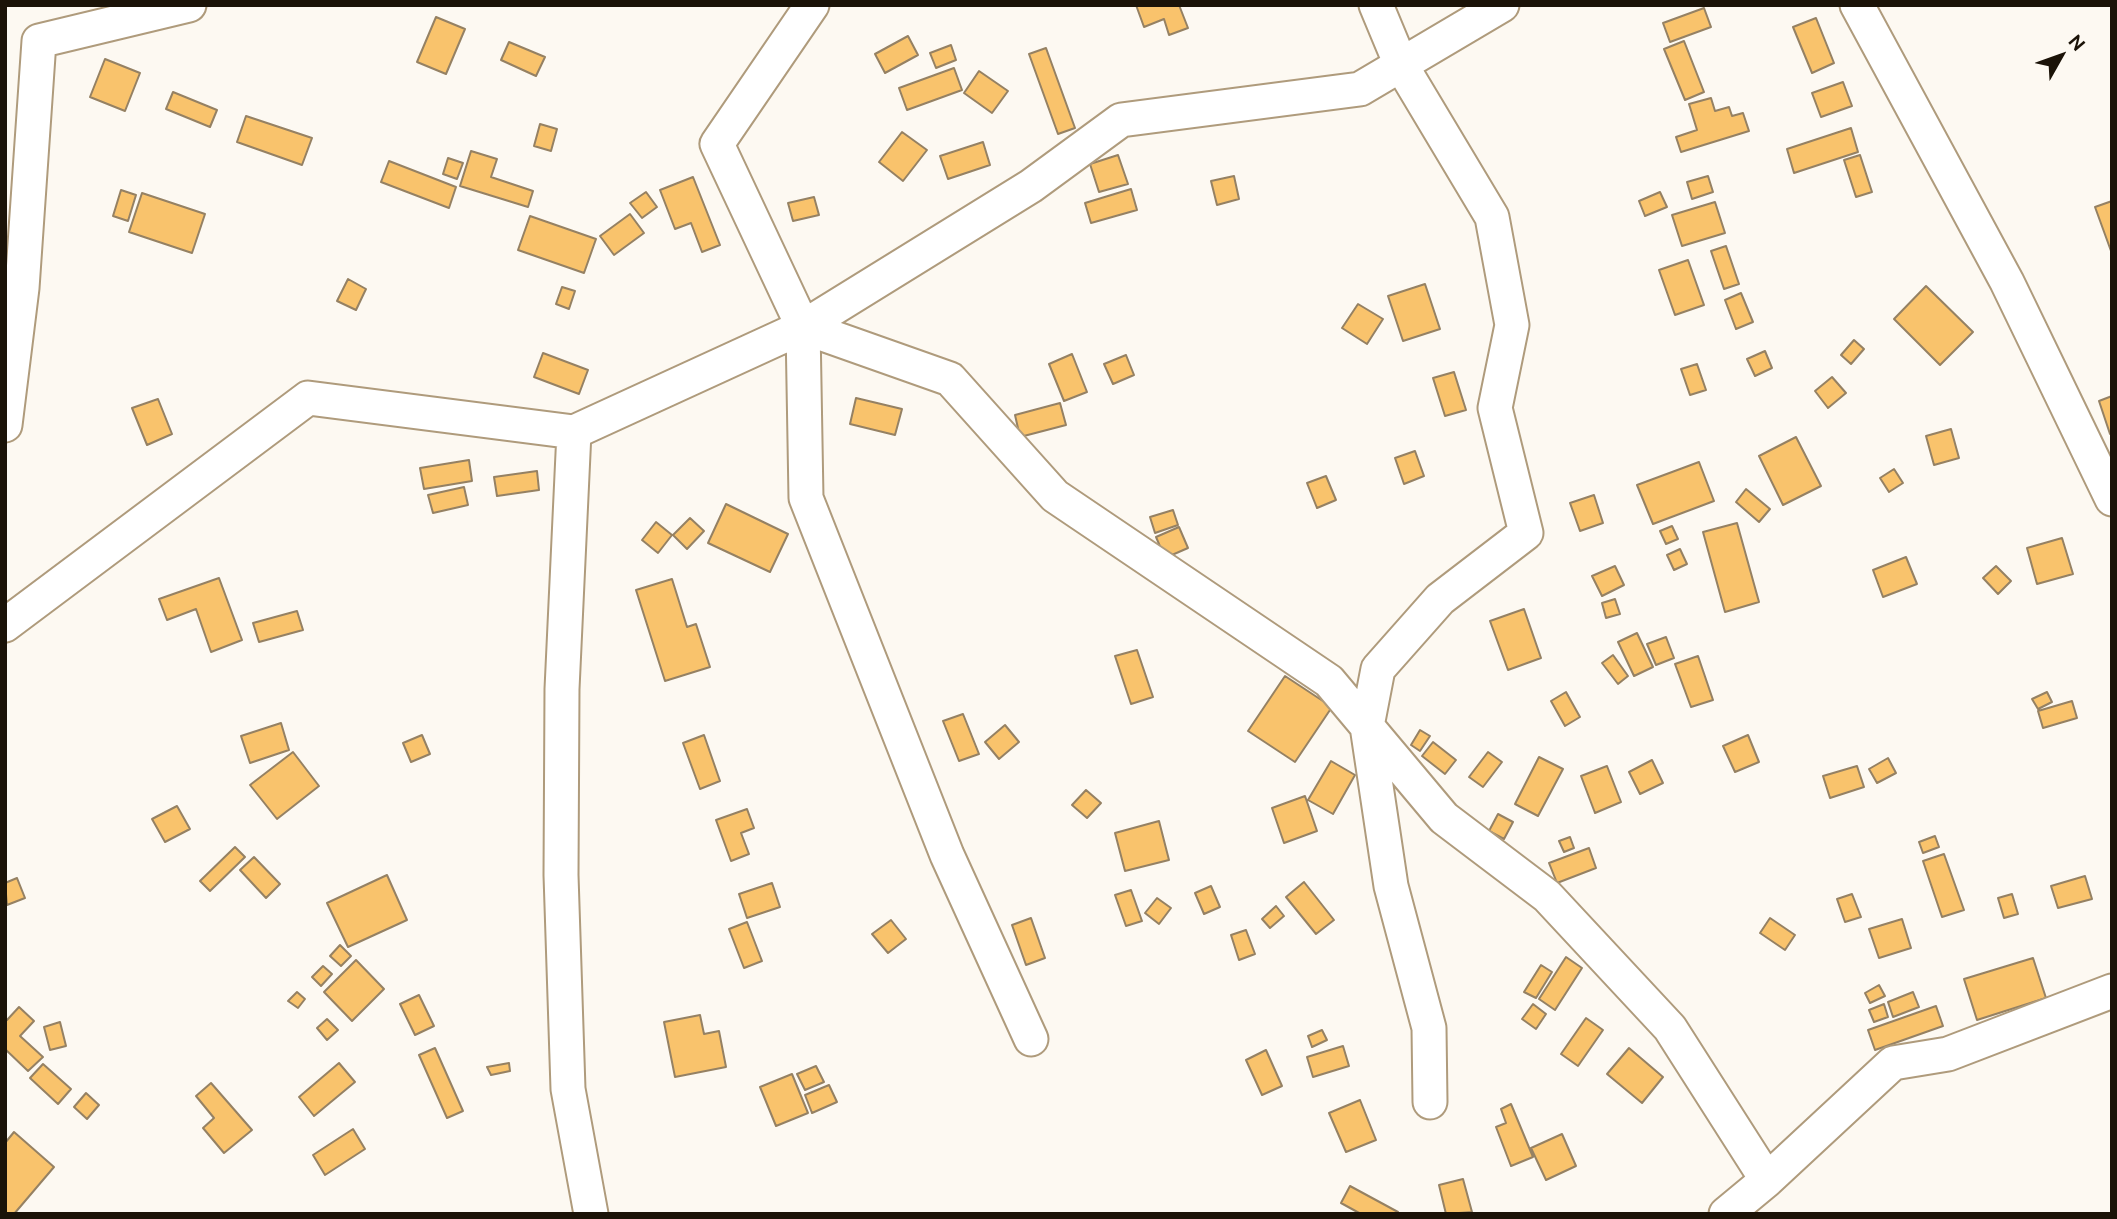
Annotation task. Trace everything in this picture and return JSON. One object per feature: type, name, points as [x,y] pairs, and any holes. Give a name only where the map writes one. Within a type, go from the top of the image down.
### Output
[{"type":"street","points":[[5,425],[22,288],[39,41],[189,5]]},
{"type":"street","points":[[812,5],[717,144],[803,327],[806,498],[947,855],[1031,1039]]},
{"type":"street","points":[[1376,5],[1401,65],[1492,216],[1512,325],[1495,408],[1526,533],[1440,599],[1378,669],[1367,726],[1391,886],[1429,1028],[1430,1102]]},
{"type":"street","points":[[5,625],[308,398],[574,432],[803,327],[1031,186],[1121,120],[1360,89],[1502,5]]},
{"type":"street","points":[[1857,5],[2007,282],[2112,499]]},
{"type":"street","points":[[803,327],[950,379],[1055,496],[1329,681],[1444,818],[1547,896],[1670,1028],[1767,1180]]},
{"type":"street","points":[[574,432],[562,689],[561,875],[568,1089],[591,1214]]},
{"type":"street","points":[[1727,1214],[1893,1063],[1948,1054],[2112,991]]},
{"type":"building","points":[[1136,5],[1179,5],[1188,28],[1169,35],[1164,19],[1144,27]]},
{"type":"building","points":[[1704,8],[1711,27],[1670,42],[1663,23]]},
{"type":"building","points":[[436,17],[465,29],[446,74],[417,62]]},
{"type":"building","points":[[1816,18],[1834,63],[1812,73],[1793,27]]},
{"type":"building","points":[[908,36],[918,55],[885,73],[875,54]]},
{"type":"building","points":[[1684,41],[1704,92],[1685,100],[1664,49]]},
{"type":"building","points":[[509,42],[545,57],[536,76],[501,60]]},
{"type":"building","points":[[951,45],[956,60],[936,68],[930,53]]},
{"type":"building","points":[[1046,48],[1075,128],[1058,134],[1029,54]]},
{"type":"building","points":[[105,59],[140,73],[125,111],[90,97]]},
{"type":"building","points":[[954,68],[962,90],[907,110],[899,88]]},
{"type":"building","points":[[979,71],[1008,91],[992,113],[964,93]]},
{"type":"building","points":[[1843,82],[1852,106],[1821,117],[1812,93]]},
{"type":"building","points":[[173,92],[217,110],[210,127],[166,109]]},
{"type":"building","points":[[1711,98],[1715,111],[1729,107],[1732,116],[1743,113],[1749,131],[1681,152],[1676,137],[1697,130],[1689,104]]},
{"type":"building","points":[[246,116],[312,138],[302,165],[237,142]]},
{"type":"building","points":[[540,124],[557,129],[551,151],[534,146]]},
{"type":"building","points":[[1851,128],[1858,152],[1794,173],[1787,149]]},
{"type":"building","points":[[902,132],[927,150],[903,181],[879,162]]},
{"type":"building","points":[[983,142],[990,165],[948,179],[940,156]]},
{"type":"building","points":[[471,151],[497,159],[491,177],[533,191],[528,207],[460,186]]},
{"type":"building","points":[[1118,155],[1128,184],[1099,192],[1090,164]]},
{"type":"building","points":[[1860,155],[1872,192],[1856,197],[1844,160]]},
{"type":"building","points":[[448,158],[463,163],[457,179],[443,174]]},
{"type":"building","points":[[389,161],[456,187],[449,208],[381,182]]},
{"type":"building","points":[[1234,176],[1239,199],[1217,205],[1211,181]]},
{"type":"building","points":[[1708,176],[1713,192],[1692,199],[1687,182]]},
{"type":"building","points":[[693,177],[720,245],[702,252],[691,223],[675,229],[660,190]]},
{"type":"building","points":[[1131,189],[1137,210],[1091,223],[1085,203]]},
{"type":"building","points":[[121,190],[136,195],[128,221],[113,216]]},
{"type":"building","points":[[646,192],[657,207],[642,218],[630,203]]},
{"type":"building","points":[[1660,192],[1667,207],[1645,216],[1639,201]]},
{"type":"building","points":[[142,193],[205,214],[192,253],[129,232]]},
{"type":"building","points":[[814,197],[819,215],[793,221],[788,203]]},
{"type":"building","points":[[2112,201],[2112,250],[2111,251],[2095,207]]},
{"type":"building","points":[[1715,202],[1725,233],[1682,246],[1672,215]]},
{"type":"building","points":[[630,214],[644,233],[614,255],[600,236]]},
{"type":"building","points":[[530,216],[596,239],[584,273],[518,250]]},
{"type":"building","points":[[1726,246],[1739,284],[1724,289],[1711,251]]},
{"type":"building","points":[[1688,260],[1704,305],[1675,315],[1659,270]]},
{"type":"building","points":[[348,279],[366,289],[356,310],[337,301]]},
{"type":"building","points":[[1425,284],[1440,329],[1403,341],[1388,296]]},
{"type":"building","points":[[1926,286],[1973,332],[1940,365],[1894,319]]},
{"type":"building","points":[[562,287],[575,291],[569,309],[556,304]]},
{"type":"building","points":[[1741,293],[1753,322],[1736,329],[1725,300]]},
{"type":"building","points":[[1358,304],[1383,319],[1367,344],[1342,328]]},
{"type":"building","points":[[1854,340],[1864,349],[1851,364],[1841,355]]},
{"type":"building","points":[[1765,351],[1772,368],[1755,376],[1747,359]]},
{"type":"building","points":[[543,353],[588,370],[579,394],[534,377]]},
{"type":"building","points":[[1072,354],[1087,392],[1064,401],[1049,364]]},
{"type":"building","points":[[1126,355],[1134,375],[1113,384],[1104,364]]},
{"type":"building","points":[[1697,364],[1706,390],[1690,395],[1681,369]]},
{"type":"building","points":[[1454,372],[1466,410],[1445,416],[1433,378]]},
{"type":"building","points":[[1832,377],[1846,393],[1828,408],[1815,391]]},
{"type":"building","points":[[2112,396],[2112,434],[2110,434],[2099,401]]},
{"type":"building","points":[[856,398],[902,409],[895,435],[850,424]]},
{"type":"building","points":[[158,399],[172,434],[147,445],[132,408]]},
{"type":"building","points":[[1060,403],[1066,425],[1020,437],[1015,415]]},
{"type":"building","points":[[1951,429],[1959,458],[1934,465],[1926,436]]},
{"type":"building","points":[[1796,437],[1821,486],[1783,505],[1759,456]]},
{"type":"building","points":[[1415,451],[1424,476],[1404,484],[1395,458]]},
{"type":"building","points":[[469,460],[472,481],[424,489],[420,468]]},
{"type":"building","points":[[1699,462],[1714,501],[1653,524],[1637,485]]},
{"type":"building","points":[[1894,469],[1903,483],[1889,492],[1880,478]]},
{"type":"building","points":[[537,471],[539,490],[497,496],[494,477]]},
{"type":"building","points":[[1326,476],[1336,500],[1317,508],[1307,483]]},
{"type":"building","points":[[464,487],[468,505],[433,513],[428,495]]},
{"type":"building","points":[[1746,489],[1770,509],[1759,522],[1736,502]]},
{"type":"building","points":[[1594,495],[1603,523],[1580,531],[1570,503]]},
{"type":"building","points":[[726,504],[788,534],[770,572],[708,543]]},
{"type":"building","points":[[1173,510],[1178,525],[1155,533],[1150,517]]},
{"type":"building","points":[[690,518],[704,531],[687,549],[673,535]]},
{"type":"building","points":[[656,522],[672,535],[658,553],[642,540]]},
{"type":"building","points":[[1737,523],[1759,602],[1725,612],[1703,532]]},
{"type":"building","points":[[1672,526],[1678,539],[1666,544],[1660,531]]},
{"type":"building","points":[[1179,527],[1188,548],[1165,558],[1156,537]]},
{"type":"building","points":[[2062,538],[2073,574],[2037,584],[2027,548]]},
{"type":"building","points":[[1680,549],[1687,564],[1674,570],[1667,555]]},
{"type":"building","points":[[1906,557],[1917,584],[1883,597],[1873,570]]},
{"type":"building","points":[[1615,566],[1624,585],[1602,596],[1592,576]]},
{"type":"building","points":[[1996,566],[2011,581],[1998,594],[1983,578]]},
{"type":"building","points":[[219,578],[242,640],[211,652],[196,609],[167,620],[159,599]]},
{"type":"building","points":[[672,579],[687,627],[696,624],[710,667],[665,681],[636,590]]},
{"type":"building","points":[[1615,599],[1620,614],[1606,618],[1602,603]]},
{"type":"building","points":[[1524,609],[1541,658],[1508,670],[1490,621]]},
{"type":"building","points":[[297,611],[303,630],[259,642],[253,623]]},
{"type":"building","points":[[1637,633],[1653,667],[1634,676],[1618,642]]},
{"type":"building","points":[[1666,637],[1674,658],[1656,665],[1647,644]]},
{"type":"building","points":[[1137,650],[1153,697],[1131,704],[1115,656]]},
{"type":"building","points":[[1613,655],[1628,676],[1618,684],[1602,663]]},
{"type":"building","points":[[1698,656],[1713,700],[1691,707],[1675,664]]},
{"type":"building","points":[[1285,676],[1332,707],[1295,762],[1248,731]]},
{"type":"building","points":[[1566,692],[1580,717],[1565,726],[1551,701]]},
{"type":"building","points":[[2047,692],[2052,702],[2038,709],[2032,699]]},
{"type":"building","points":[[2072,701],[2077,718],[2043,728],[2038,711]]},
{"type":"building","points":[[963,714],[979,754],[959,761],[943,721]]},
{"type":"building","points":[[281,723],[289,750],[250,763],[241,736]]},
{"type":"building","points":[[1005,725],[1019,742],[999,759],[985,742]]},
{"type":"building","points":[[1420,730],[1430,736],[1420,751],[1411,745]]},
{"type":"building","points":[[422,735],[430,754],[411,762],[403,743]]},
{"type":"building","points":[[704,735],[720,781],[700,789],[683,743]]},
{"type":"building","points":[[1748,735],[1759,762],[1735,772],[1723,746]]},
{"type":"building","points":[[1433,742],[1456,760],[1445,774],[1422,756]]},
{"type":"building","points":[[293,752],[319,786],[277,819],[250,785]]},
{"type":"building","points":[[1488,752],[1502,762],[1483,787],[1469,777]]},
{"type":"building","points":[[1539,757],[1563,769],[1538,816],[1515,804]]},
{"type":"building","points":[[1888,758],[1896,773],[1877,783],[1869,769]]},
{"type":"building","points":[[1652,760],[1663,783],[1640,794],[1629,772]]},
{"type":"building","points":[[1331,761],[1355,775],[1333,814],[1308,800]]},
{"type":"building","points":[[1607,766],[1621,802],[1595,813],[1581,776]]},
{"type":"building","points":[[1857,766],[1864,787],[1830,798],[1823,776]]},
{"type":"building","points":[[1086,790],[1101,803],[1087,818],[1072,805]]},
{"type":"building","points":[[1305,796],[1317,831],[1284,843],[1272,808]]},
{"type":"building","points":[[177,806],[190,829],[165,842],[152,819]]},
{"type":"building","points":[[747,809],[754,828],[741,833],[749,854],[731,861],[716,820]]},
{"type":"building","points":[[1498,814],[1513,822],[1504,839],[1489,831]]},
{"type":"building","points":[[1159,821],[1169,860],[1125,871],[1115,833]]},
{"type":"building","points":[[1935,836],[1939,847],[1923,853],[1919,842]]},
{"type":"building","points":[[1570,837],[1574,848],[1564,852],[1559,841]]},
{"type":"building","points":[[235,847],[245,857],[210,891],[200,881]]},
{"type":"building","points":[[1589,848],[1596,868],[1557,883],[1549,863]]},
{"type":"building","points":[[1944,854],[1964,910],[1942,917],[1923,861]]},
{"type":"building","points":[[254,857],[280,884],[266,898],[240,870]]},
{"type":"building","points":[[387,875],[407,920],[348,947],[327,903]]},
{"type":"building","points":[[2085,876],[2092,899],[2058,908],[2051,886]]},
{"type":"building","points":[[17,878],[25,898],[7,905],[5,883]]},
{"type":"building","points":[[1304,882],[1334,920],[1316,934],[1286,897]]},
{"type":"building","points":[[772,883],[780,907],[747,918],[739,894]]},
{"type":"building","points":[[1211,886],[1220,907],[1204,914],[1195,893]]},
{"type":"building","points":[[1131,890],[1142,921],[1126,926],[1115,895]]},
{"type":"building","points":[[1852,894],[1861,917],[1845,922],[1837,899]]},
{"type":"building","points":[[2012,894],[2018,914],[2004,918],[1998,898]]},
{"type":"building","points":[[1157,898],[1171,908],[1159,924],[1145,913]]},
{"type":"building","points":[[1276,906],[1284,916],[1270,928],[1262,919]]},
{"type":"building","points":[[1031,918],[1045,958],[1026,965],[1012,925]]},
{"type":"building","points":[[1770,918],[1795,935],[1785,950],[1760,933]]},
{"type":"building","points":[[1902,919],[1911,948],[1879,958],[1869,929]]},
{"type":"building","points":[[891,920],[906,939],[888,953],[872,934]]},
{"type":"building","points":[[747,922],[762,961],[744,968],[729,929]]},
{"type":"building","points":[[1246,930],[1255,954],[1239,960],[1231,935]]},
{"type":"building","points":[[340,945],[351,956],[341,966],[330,956]]},
{"type":"building","points":[[1566,957],[1582,968],[1555,1010],[1539,999]]},
{"type":"building","points":[[2033,958],[2046,998],[1977,1020],[1964,979]]},
{"type":"building","points":[[356,960],[384,989],[352,1021],[324,992]]},
{"type":"building","points":[[1541,965],[1552,972],[1536,998],[1524,992]]},
{"type":"building","points":[[323,966],[332,974],[321,986],[312,977]]},
{"type":"building","points":[[1879,985],[1885,996],[1870,1003],[1865,993]]},
{"type":"building","points":[[297,992],[305,999],[298,1008],[288,1001]]},
{"type":"building","points":[[1913,992],[1919,1007],[1893,1017],[1888,1002]]},
{"type":"building","points":[[419,995],[434,1026],[415,1035],[400,1004]]},
{"type":"building","points":[[1533,1004],[1546,1014],[1536,1029],[1522,1019]]},
{"type":"building","points":[[1884,1004],[1888,1017],[1874,1022],[1869,1010]]},
{"type":"building","points":[[1936,1006],[1943,1026],[1875,1050],[1868,1030]]},
{"type":"building","points":[[19,1007],[34,1021],[20,1036],[43,1057],[28,1071],[5,1049],[5,1019]]},
{"type":"building","points":[[700,1015],[704,1034],[719,1031],[726,1067],[675,1077],[664,1022]]},
{"type":"building","points":[[1586,1018],[1603,1030],[1578,1066],[1561,1054]]},
{"type":"building","points":[[327,1019],[338,1030],[327,1040],[317,1028]]},
{"type":"building","points":[[60,1022],[66,1046],[50,1050],[44,1027]]},
{"type":"building","points":[[1322,1030],[1327,1040],[1312,1047],[1308,1036]]},
{"type":"building","points":[[1343,1046],[1349,1066],[1313,1077],[1307,1057]]},
{"type":"building","points":[[435,1048],[463,1111],[447,1118],[419,1055]]},
{"type":"building","points":[[1629,1048],[1663,1077],[1642,1103],[1607,1074]]},
{"type":"building","points":[[1266,1050],[1282,1086],[1262,1095],[1246,1060]]},
{"type":"building","points":[[339,1063],[355,1082],[314,1116],[299,1097]]},
{"type":"building","points":[[509,1063],[510,1071],[491,1075],[487,1067]]},
{"type":"building","points":[[43,1064],[71,1089],[58,1104],[30,1078]]},
{"type":"building","points":[[816,1066],[824,1082],[805,1090],[797,1074]]},
{"type":"building","points":[[792,1074],[808,1113],[776,1126],[760,1087]]},
{"type":"building","points":[[211,1083],[252,1130],[224,1153],[203,1128],[214,1118],[196,1096]]},
{"type":"building","points":[[829,1085],[837,1102],[812,1113],[805,1095]]},
{"type":"building","points":[[86,1093],[99,1105],[87,1119],[74,1107]]},
{"type":"building","points":[[1360,1100],[1376,1140],[1346,1152],[1329,1113]]},
{"type":"building","points":[[1511,1104],[1533,1157],[1511,1166],[1496,1127],[1506,1123],[1501,1109]]},
{"type":"building","points":[[353,1129],[365,1149],[325,1175],[313,1155]]},
{"type":"building","points":[[14,1132],[54,1167],[14,1214],[5,1214],[5,1143]]},
{"type":"building","points":[[1562,1134],[1576,1166],[1546,1180],[1531,1148]]},
{"type":"building","points":[[1463,1179],[1472,1212],[1446,1214],[1439,1185]]},
{"type":"building","points":[[1350,1186],[1398,1212],[1397,1214],[1361,1214],[1341,1203]]}]
